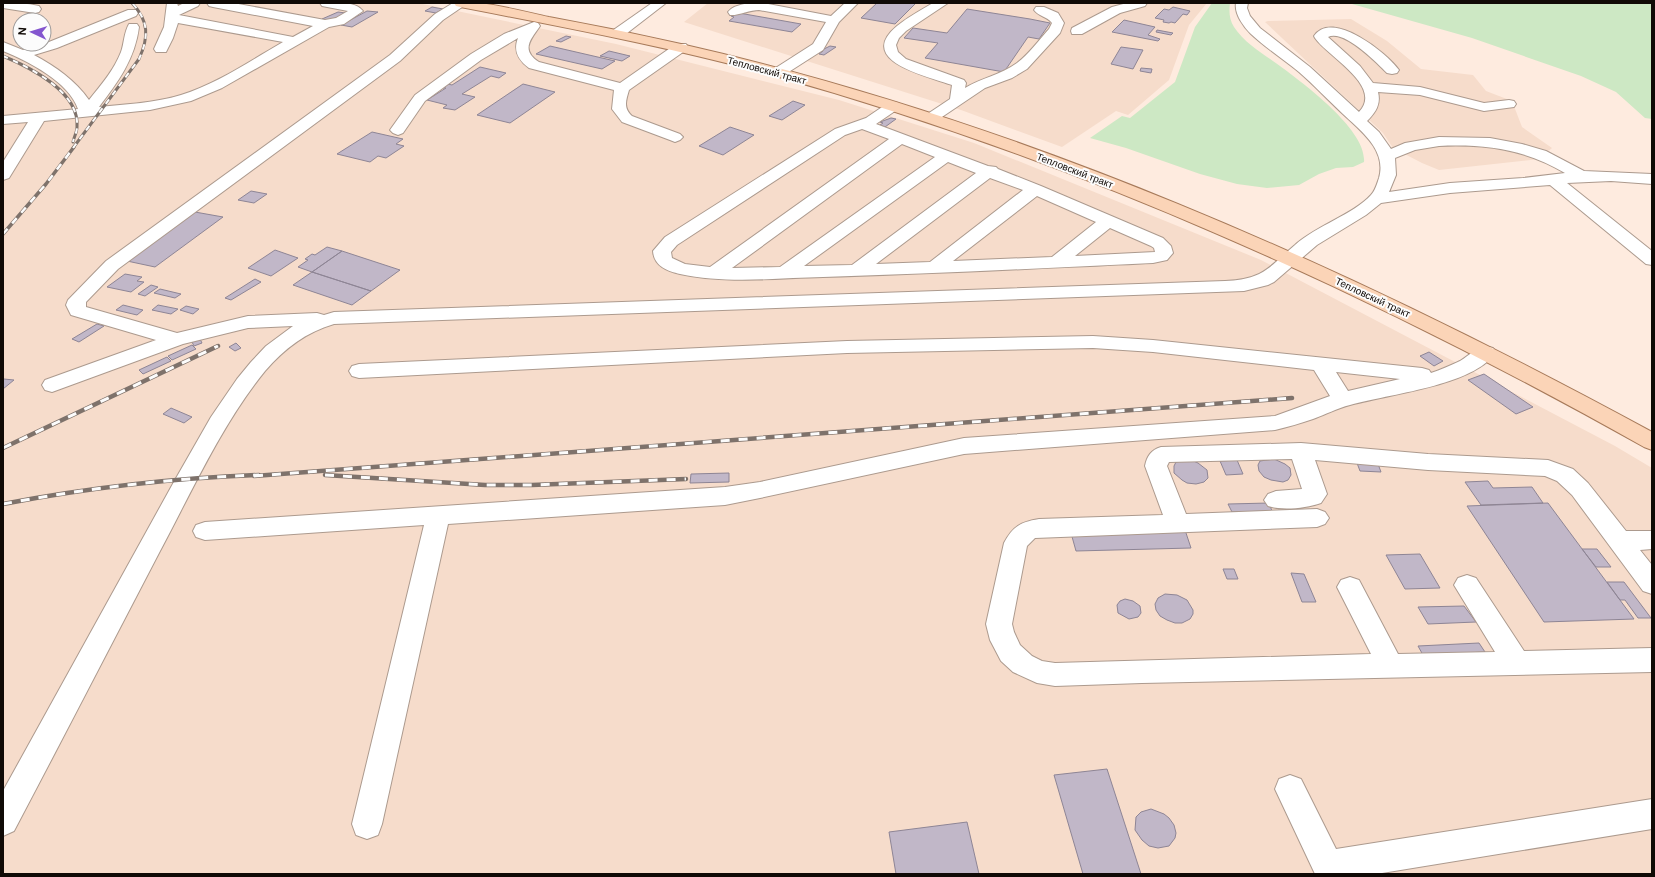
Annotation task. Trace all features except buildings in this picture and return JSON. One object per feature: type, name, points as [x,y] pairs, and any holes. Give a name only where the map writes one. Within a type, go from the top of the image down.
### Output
[{"type":"main road","name":"Тепловский тракт","points":[[461,3],[538,24],[617,34],[681,47],[779,72],[931,118],[1065,166],[1174,209],[1378,299],[1486,352],[1652,442]]},
{"type":"lane","points":[[172,11],[194,3]]},
{"type":"lane","points":[[214,3],[325,24]]},
{"type":"lane","points":[[3,119],[87,113],[150,106],[186,98],[217,85],[325,24],[340,21],[357,11],[355,9],[326,3]]},
{"type":"lane","points":[[177,339],[84,314],[78,311],[75,305],[77,300],[112,264],[389,62],[412,44],[440,17],[461,3]]},
{"type":"lane","points":[[617,34],[660,3]]},
{"type":"lane","points":[[779,72],[818,47],[834,20],[852,3]]},
{"type":"lane","points":[[942,3],[900,28],[892,38],[889,45],[889,52],[894,58],[901,62],[959,83],[957,100]]},
{"type":"lane","points":[[1077,31],[1116,10],[1141,3]]},
{"type":"lane","points":[[1242,3],[1244,16],[1247,23],[1255,31],[1306,70],[1360,120],[1383,146],[1387,156],[1388,170],[1386,182],[1377,199]]},
{"type":"lane","points":[[3,4],[35,9]]},
{"type":"lane","points":[[734,12],[746,7],[767,5],[834,20]]},
{"type":"lane","points":[[931,118],[980,85],[1007,75],[1022,66],[1055,30],[1058,23],[1054,16],[1040,10]]},
{"type":"lane","points":[[172,11],[296,40]]},
{"type":"lane","points":[[161,49],[168,36],[172,11]]},
{"type":"lane","points":[[24,54],[62,42],[132,13]]},
{"type":"lane","points":[[538,24],[526,34],[521,46],[521,52],[527,62],[622,88]]},
{"type":"lane","points":[[398,130],[420,98],[476,57],[509,37],[538,24]]},
{"type":"lane","points":[[87,113],[125,61],[132,41],[133,28]]},
{"type":"lane","points":[[1360,120],[1370,108],[1373,100],[1369,87],[1360,73],[1320,36],[1326,32],[1348,34],[1392,70]]},
{"type":"lane","points":[[3,46],[24,54],[46,68],[75,90],[83,100],[87,113]]},
{"type":"lane","points":[[675,138],[620,114],[618,110],[618,102],[622,88],[681,47]]},
{"type":"lane","points":[[1369,87],[1420,91],[1484,107],[1509,104]]},
{"type":"lane","points":[[862,124],[990,170],[1035,188],[1157,242],[1162,246],[1164,253],[1161,256],[1153,258],[856,271],[692,271],[670,265],[664,261],[662,251],[671,241],[840,132],[874,119],[893,106]]},
{"type":"lane","points":[[3,175],[39,117]]},
{"type":"lane","points":[[715,272],[901,138]]},
{"type":"lane","points":[[1387,156],[1410,146],[1437,142],[1486,142],[1536,152],[1548,157],[1581,176]]},
{"type":"lane","points":[[784,272],[947,155]]},
{"type":"lane","points":[[856,271],[990,170]]},
{"type":"lane","points":[[52,384],[177,339],[248,322],[1232,286],[1260,281],[1269,277],[1310,241],[1377,199],[1450,188],[1554,180],[1581,176],[1611,176],[1652,179]]},
{"type":"lane","points":[[1554,180],[1652,260]]},
{"type":"lane","points":[[935,267],[1035,188]]},
{"type":"lane","points":[[1057,262],[1108,221]]},
{"type":"lane","points":[[3,821],[186,480],[231,405],[249,378],[277,347],[303,328],[334,318]]},
{"type":"lane","points":[[359,371],[846,347],[1093,342],[1153,346],[1441,377]]},
{"type":"lane","points":[[205,531],[725,496],[760,490],[964,446],[1275,423],[1305,414],[1343,399],[1441,377],[1462,368],[1486,352]]},
{"type":"lane","points":[[1320,364],[1343,399]]},
{"type":"lane","points":[[1178,523],[1156,466],[1157,460],[1161,455],[1269,450],[1301,451],[1428,462],[1538,467],[1557,471],[1565,475],[1576,484],[1652,584]]},
{"type":"lane","points":[[1276,500],[1308,498],[1313,497],[1315,494],[1301,451]]},
{"type":"lane","points":[[367,824],[438,516]]},
{"type":"lane","points":[[1317,518],[1039,528],[1028,530],[1016,543],[999,624],[1000,632],[1010,653],[1016,659],[1037,671],[1059,675],[1142,671],[1652,660]]},
{"type":"lane","points":[[1620,541],[1652,540]]},
{"type":"lane","points":[[1467,585],[1516,662]]},
{"type":"lane","points":[[1350,587],[1390,665]]},
{"type":"lane","points":[[1290,789],[1330,870],[1652,814]]},
{"type":"shaded area","points":[[3,3],[418,3],[616,44],[839,100],[974,143],[1261,260],[1615,446],[1652,468],[1652,874],[3,874]]},
{"type":"shaded area","points":[[708,3],[1207,3],[1189,25],[1169,80],[1128,115],[1116,111],[1062,147],[961,110],[684,22]]},
{"type":"shaded area","points":[[1351,19],[1387,41],[1421,69],[1473,75],[1486,91],[1512,101],[1522,127],[1552,148],[1539,159],[1439,170],[1422,163],[1393,148],[1383,133],[1265,22]]},
{"type":"green space","points":[[1212,3],[1230,3],[1230,18],[1238,33],[1255,48],[1304,84],[1345,122],[1356,136],[1362,149],[1364,162],[1353,167],[1336,168],[1319,174],[1299,185],[1267,188],[1237,184],[1200,174],[1126,148],[1090,138],[1122,116],[1130,118],[1175,82],[1195,27]]},
{"type":"green space","points":[[1334,3],[1652,3],[1652,119],[1645,118],[1616,92],[1581,76],[1472,38],[1352,4]]},
{"type":"railway","points":[[73,148],[139,59],[145,44],[146,30],[142,16],[132,3]]},
{"type":"railway","points":[[3,56],[39,74],[62,92],[76,114],[77,129],[73,142]]},
{"type":"railway","points":[[3,234],[46,184],[74,147]]},
{"type":"railway","points":[[3,448],[218,346]]},
{"type":"railway","points":[[254,476],[1292,398]]},
{"type":"railway","points":[[3,504],[67,493],[163,481],[259,475]]},
{"type":"railway","points":[[325,475],[485,485],[532,485],[686,479]]}]
